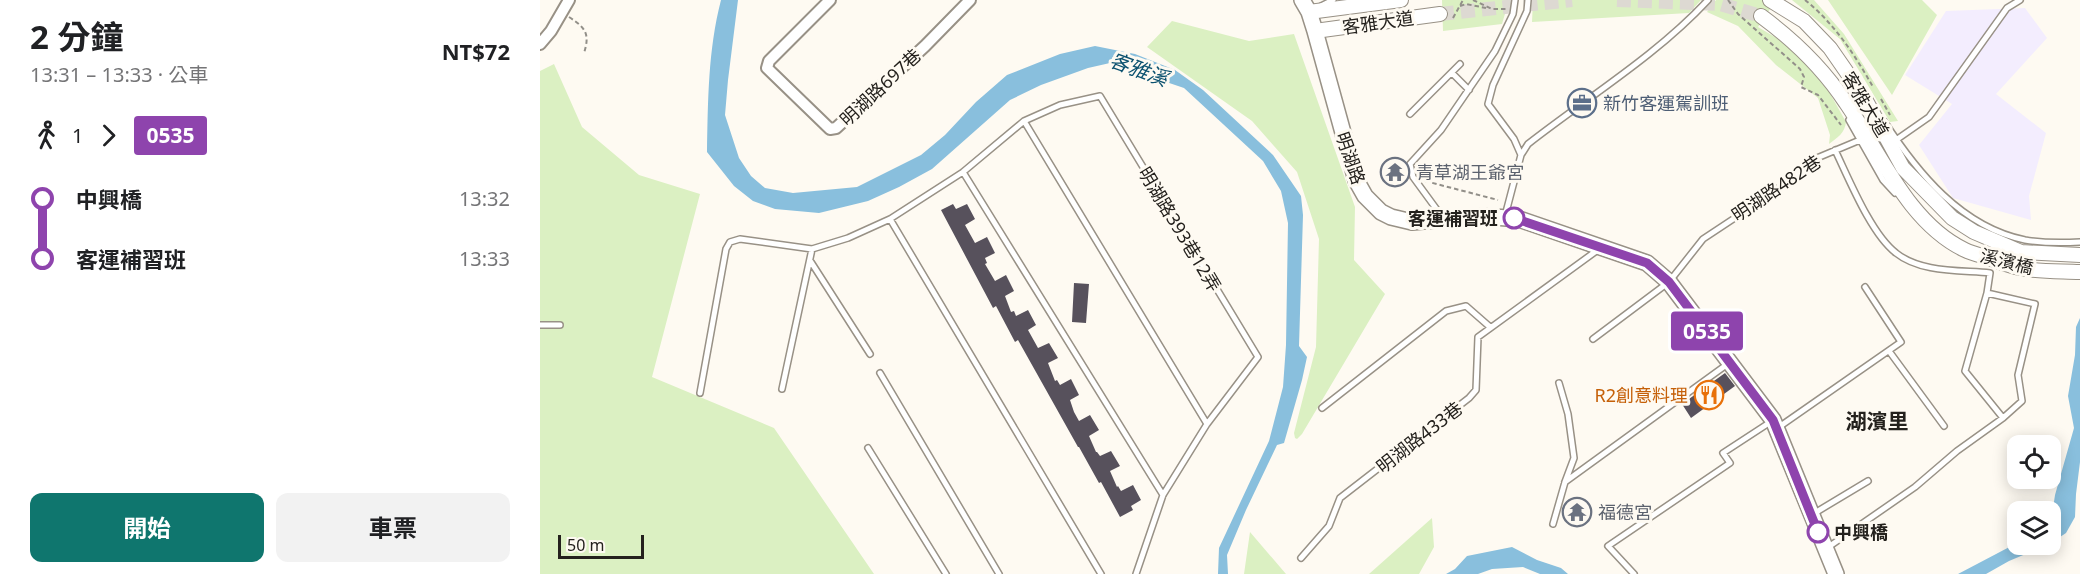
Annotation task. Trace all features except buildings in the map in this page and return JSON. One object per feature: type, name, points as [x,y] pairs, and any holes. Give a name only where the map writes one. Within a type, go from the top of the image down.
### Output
[{"type":"main road","name":"明湖路","points":[[1306,6],[1316,31],[1349,160],[1365,196],[1381,212],[1397,219],[1412,222],[1482,216],[1519,219],[1647,263],[1669,282],[1776,424],[1836,574]]},
{"type":"street","points":[[540,44],[551,31],[569,0]]},
{"type":"street","name":"明湖路697巷","points":[[830,0],[769,61],[767,68],[830,129],[836,128],[925,46],[970,0]]},
{"type":"street","name":"客雅大道","points":[[1306,6],[1401,0]]},
{"type":"street","name":"客雅大道","points":[[1770,0],[1804,21],[1830,48],[1891,139],[1903,168],[1954,212]]},
{"type":"street","name":"客雅大道","points":[[1316,31],[1439,17]]},
{"type":"street","name":"客雅大道","points":[[1759,18],[1789,37],[1814,61],[1845,101],[1865,139],[1889,174],[1938,234]]},
{"type":"street","name":"溪濱橋","points":[[1954,212],[1974,232],[2021,252],[2080,255]]},
{"type":"street","name":"溪濱橋","points":[[1938,234],[1965,250],[2021,268],[2080,273]]},
{"type":"lane","points":[[1306,6],[1333,0]]},
{"type":"lane","points":[[1444,219],[1413,177],[1410,164],[1441,130],[1495,51],[1513,14],[1515,0]]},
{"type":"lane","points":[[1521,155],[1514,139],[1488,104],[1493,86],[1527,11],[1528,0]]},
{"type":"lane","points":[[1505,218],[1521,155],[1528,144],[1658,46],[1692,18],[1708,0]]},
{"type":"lane","points":[[1782,0],[1806,16],[1836,45],[1891,139],[1929,117],[2007,8],[2020,0]]},
{"type":"lane","points":[[1410,114],[1460,64]]},
{"type":"lane","points":[[1452,73],[1469,90]]},
{"type":"lane","name":"明湖路393巷12弄","points":[[812,249],[848,238],[890,219],[963,172],[1024,121],[1060,105],[1100,96],[1258,357],[1207,424],[1163,495],[1136,574]]},
{"type":"lane","points":[[1024,121],[1207,424]]},
{"type":"lane","name":"明湖路482巷","points":[[1593,339],[1669,282],[1703,239],[1768,196],[1817,158],[1865,139],[1891,139]]},
{"type":"lane","points":[[1835,150],[1866,214],[1896,254],[1933,268],[1990,273],[1987,293],[1965,371],[2002,418]]},
{"type":"lane","points":[[963,172],[1163,495]]},
{"type":"lane","points":[[1954,212],[1995,231],[2025,240],[2055,243],[2080,242]]},
{"type":"lane","points":[[890,219],[1101,574]]},
{"type":"lane","points":[[700,393],[727,245],[740,239],[812,249],[782,389]]},
{"type":"lane","name":"明湖路433巷","points":[[1301,558],[1329,526],[1340,498],[1469,398],[1476,390],[1478,337],[1603,247]]},
{"type":"lane","points":[[811,262],[870,354]]},
{"type":"lane","points":[[1634,574],[1608,546],[1730,463],[1723,453],[1776,424],[1901,342],[1865,287]]},
{"type":"lane","points":[[1825,550],[1915,487],[2022,401],[2018,375],[2035,304],[1987,293]]},
{"type":"lane","points":[[1322,408],[1446,311],[1466,306],[1490,327]]},
{"type":"lane","points":[[540,325],[560,325]]},
{"type":"lane","points":[[1889,351],[1944,426]]},
{"type":"lane","points":[[1565,482],[1730,362]]},
{"type":"lane","points":[[880,373],[999,574]]},
{"type":"lane","points":[[1553,524],[1565,482],[1575,458],[1568,414],[1559,383]]},
{"type":"lane","points":[[868,448],[946,574]]},
{"type":"lane","points":[[1811,514],[1868,481]]},
{"type":"path","points":[[1447,26],[1463,0]]},
{"type":"path","points":[[1728,0],[1738,14],[1800,69],[1804,76],[1801,87],[1818,95],[1844,128],[1851,143]]},
{"type":"path","points":[[1460,6],[1466,4],[1492,9]]},
{"type":"path","points":[[562,13],[585,30],[588,40],[584,53]]},
{"type":"path","points":[[1413,177],[1498,200]]},
{"type":"shaded area","points":[[2025,8],[2047,38],[1996,94],[2046,133],[2029,196],[2031,220],[1953,198],[1919,145],[1952,104],[1905,75],[1946,11]]},
{"type":"green space","points":[[1442,0],[1509,0],[1502,24],[1443,31]]},
{"type":"green space","points":[[1533,0],[1701,0],[1689,13],[1532,22]]},
{"type":"green space","points":[[1716,0],[1776,0],[1758,27],[1795,49],[1827,88],[1846,122],[1838,137],[1829,144],[1830,135],[1818,98],[1776,65],[1738,26],[1707,12]]},
{"type":"green space","points":[[1792,0],[1814,0],[1844,34],[1898,121],[1890,122],[1840,39]]},
{"type":"green space","points":[[1828,0],[1922,0],[1937,15],[1892,95]]},
{"type":"green space","points":[[1172,21],[1249,41],[1294,34],[1355,207],[1354,260],[1385,294],[1297,439],[1294,433],[1316,347],[1319,239],[1297,172],[1252,121],[1147,47]]},
{"type":"green space","points":[[554,64],[582,127],[639,175],[700,194],[652,377],[774,428],[874,574],[540,574],[540,71]]},
{"type":"green space","points":[[1432,518],[1434,547],[1419,574],[1369,574]]},
{"type":"green space","points":[[1250,532],[1286,574],[1244,574]]},
{"type":"water","name":"客雅溪","points":[[721,0],[738,0],[725,115],[739,158],[751,176],[765,188],[793,193],[857,187],[921,155],[1007,75],[1060,54],[1095,46],[1135,54],[1175,70],[1203,90],[1273,155],[1301,196],[1303,215],[1299,346],[1307,357],[1284,443],[1277,445],[1246,510],[1227,555],[1228,574],[1218,574],[1219,548],[1269,441],[1283,387],[1288,223],[1281,191],[1263,161],[1184,88],[1110,63],[1088,68],[1041,85],[1010,100],[932,169],[868,201],[819,213],[775,209],[753,201],[734,186],[707,152],[711,57]]},
{"type":"water","points":[[2080,318],[2080,462],[2075,517],[2066,533],[2061,536],[2061,501],[2054,501],[2057,489],[2061,489],[2061,474],[2074,428],[2068,396],[2075,355],[2076,327]]},
{"type":"water","points":[[1512,547],[1537,560],[1561,568],[1568,574],[1540,574],[1523,567],[1492,569],[1478,574],[1446,574],[1455,569],[1467,556]]},
{"type":"water","points":[[2007,548],[2007,555],[2023,555],[1986,574],[1958,574]]},
{"type":"tunnel","points":[[1440,14],[1572,0]]},
{"type":"tunnel","points":[[1617,0],[1720,4],[1761,16]]},
{"type":"bus line","name":"0535","points":[[1514,218],[1647,263],[1669,282],[1778,428],[1818,532]]},
{"type":"place","name":"新竹客運駕訓班","points":[[1582,103]]},
{"type":"place","name":"青草湖王爺宮","points":[[1395,172]]},
{"type":"place","name":"客運補習班","points":[[1514,218]]},
{"type":"place","name":"R2創意料理","points":[[1709,395]]},
{"type":"place","name":"福德宮","points":[[1577,512]]},
{"type":"place","name":"中興橋","points":[[1818,532]]},
{"type":"district","name":"湖濱里","points":[[1877,421]]}]
